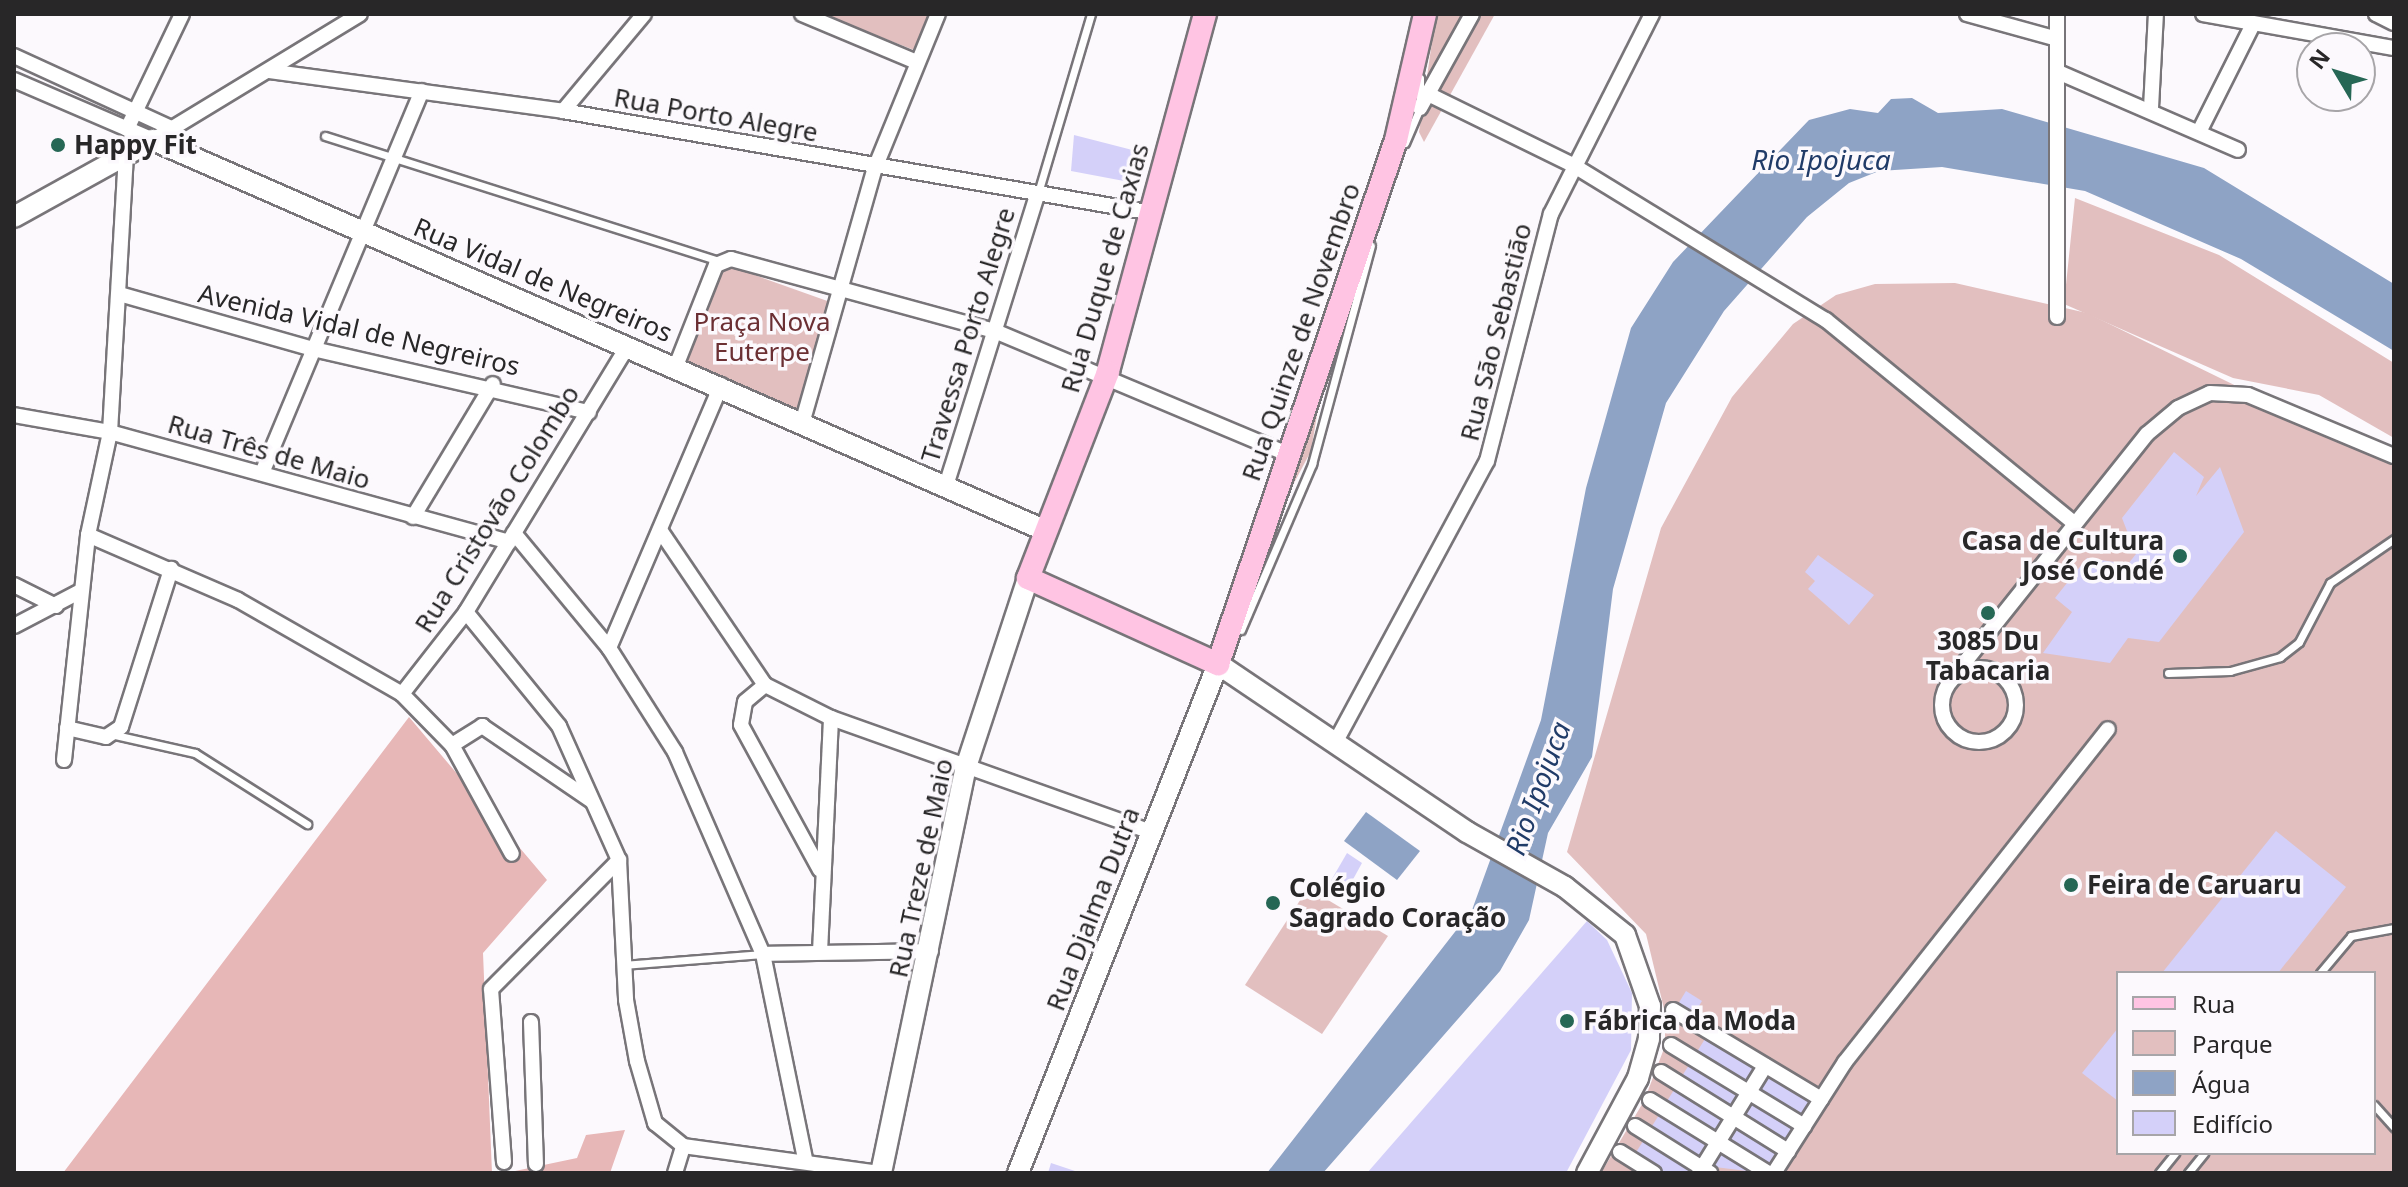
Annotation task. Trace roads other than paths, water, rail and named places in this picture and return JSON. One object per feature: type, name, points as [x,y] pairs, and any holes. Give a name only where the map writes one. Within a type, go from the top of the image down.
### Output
[{"type":"main road","name":"Rua Duque de Caxias","points":[[1028,578],[1044,530],[1108,372],[1205,14]]},
{"type":"main road","name":"Rua Quinze de Novembro","points":[[1222,667],[1289,455],[1396,140],[1423,24]]},
{"type":"main road","points":[[1028,578],[1222,667]]},
{"type":"street","points":[[127,129],[182,14]]},
{"type":"street","points":[[14,217],[126,158],[360,14]]},
{"type":"street","points":[[563,111],[644,14]]},
{"type":"street","points":[[802,14],[917,62]]},
{"type":"street","points":[[803,420],[875,168],[938,14]]},
{"type":"street","points":[[1420,108],[1472,14]]},
{"type":"street","name":"Rua São Sebastião","points":[[1335,743],[1487,461],[1571,164],[1652,14]]},
{"type":"street","points":[[2057,14],[2057,317]]},
{"type":"street","points":[[2151,108],[2156,14]]},
{"type":"street","points":[[2203,14],[2252,26],[2394,48]]},
{"type":"street","points":[[2376,14],[2394,23]]},
{"type":"street","points":[[1971,15],[2057,39]]},
{"type":"street","points":[[2200,130],[2252,26]]},
{"type":"street","points":[[14,56],[135,108],[171,128]]},
{"type":"street","name":"Rua Porto Alegre","points":[[269,71],[563,111],[875,168],[1153,213]]},
{"type":"street","points":[[2058,73],[2151,108],[2238,150]]},
{"type":"street","points":[[14,80],[153,140]]},
{"type":"street","points":[[262,473],[361,230],[422,91]]},
{"type":"street","points":[[1428,94],[1571,164],[1658,223],[1826,320],[2074,523]]},
{"type":"street","name":"Rua Vidal de Negreiros","points":[[153,140],[627,347],[803,420],[945,489],[1044,530]]},
{"type":"street","points":[[64,760],[88,535],[110,432],[126,158]]},
{"type":"street","name":"Travessa Porto Alegre","points":[[945,489],[997,332],[1037,195]]},
{"type":"street","points":[[676,366],[720,261],[997,332],[1108,372],[1289,455]]},
{"type":"street","name":"Avenida Vidal de Negreiros","points":[[119,294],[313,349],[493,384],[589,412]]},
{"type":"street","name":"Rua Cristovão Colombo","points":[[402,694],[466,612],[627,347]]},
{"type":"street","points":[[413,517],[493,384]]},
{"type":"street","points":[[609,648],[721,385]]},
{"type":"street","points":[[1953,677],[1975,667],[2007,680],[2015,714],[2001,735],[1965,740],[1946,724],[1941,699],[1953,677],[2147,434],[2210,393],[2248,395],[2297,411],[2394,456]]},
{"type":"street","name":"Rua Três de Maio","points":[[14,415],[110,432],[413,517],[512,538]]},
{"type":"street","points":[[660,530],[765,685],[831,718],[1151,832]]},
{"type":"street","points":[[88,535],[171,569],[313,638],[402,694],[452,745],[512,854]]},
{"type":"street","points":[[512,538],[609,648],[675,752],[763,954],[805,1158]]},
{"type":"street","points":[[67,728],[115,735],[171,569]]},
{"type":"street","name":"Rua Treze de Maio","points":[[881,1173],[931,951],[966,767],[1028,578]]},
{"type":"street","points":[[14,585],[56,606]]},
{"type":"street","points":[[14,626],[81,591]]},
{"type":"street","points":[[466,612],[552,716],[619,860],[623,965],[655,1123],[683,1146],[805,1158],[881,1173]]},
{"type":"street","points":[[1222,667],[1470,833],[1560,884],[1625,935],[1650,1006],[1638,1078],[1587,1173]]},
{"type":"street","name":"Rua Djalma Dutra","points":[[1018,1173],[1151,832],[1222,667]]},
{"type":"street","points":[[765,685],[745,702],[741,725],[820,870]]},
{"type":"street","points":[[820,952],[820,870],[831,718]]},
{"type":"street","points":[[452,745],[482,726],[592,801]]},
{"type":"street","points":[[1650,1100],[1771,1173],[1821,1099],[2108,729]]},
{"type":"street","points":[[504,1162],[491,989],[619,860]]},
{"type":"street","points":[[763,954],[931,951]]},
{"type":"street","points":[[1673,1010],[1821,1099]]},
{"type":"street","points":[[531,1022],[536,1164]]},
{"type":"street","points":[[1671,1045],[1804,1126]]},
{"type":"street","points":[[1635,1126],[1704,1171],[1718,1142],[1765,1066]]},
{"type":"street","points":[[1661,1072],[1788,1151]]},
{"type":"street","points":[[675,1173],[683,1146]]},
{"type":"street","points":[[1620,1152],[1654,1173]]},
{"type":"lane","points":[[1037,195],[1091,14]]},
{"type":"lane","points":[[1222,667],[1312,464],[1379,217],[1420,108],[1423,24]]},
{"type":"lane","points":[[325,136],[393,154],[720,261]]},
{"type":"lane","points":[[2168,673],[2230,671],[2280,657],[2299,642],[2330,583],[2394,539]]},
{"type":"lane","points":[[115,735],[195,753],[307,824]]},
{"type":"lane","points":[[2322,971],[2351,936],[2394,928]]},
{"type":"lane","points":[[623,965],[763,954]]},
{"type":"lane","points":[[2376,1107],[2394,1127]]},
{"type":"lane","points":[[2159,1173],[2173,1155]]},
{"type":"lane","points":[[2188,1173],[2202,1155]]},
{"type":"water","name":"Rio Ipojuca","points":[[1912,98],[1938,113],[2002,109],[2204,168],[2394,284],[2394,351],[2241,259],[2085,191],[1942,167],[1879,171],[1849,183],[1807,217],[1724,311],[1666,403],[1613,589],[1592,757],[1548,833],[1529,920],[1500,971],[1323,1173],[1267,1173],[1472,910],[1541,720],[1586,488],[1631,328],[1673,262],[1809,120],[1850,109],[1878,113],[1891,99]]},
{"type":"water","points":[[1366,812],[1420,851],[1397,880],[1344,841]]},
{"type":"place","name":"Happy Fit","points":[[58,145]]},
{"type":"place","name":"Casa de Cultura José Condé","points":[[2180,556]]},
{"type":"place","name":"3085 Du Tabacaria","points":[[1988,613]]},
{"type":"place","name":"Feira de Caruaru","points":[[2071,885]]},
{"type":"place","name":"Colégio Sagrado Coração","points":[[1273,903]]},
{"type":"place","name":"Fábrica da Moda","points":[[1567,1021]]},
{"type":"park label","name":"Praça Nova Euterpe","points":[[762,337]]}]
